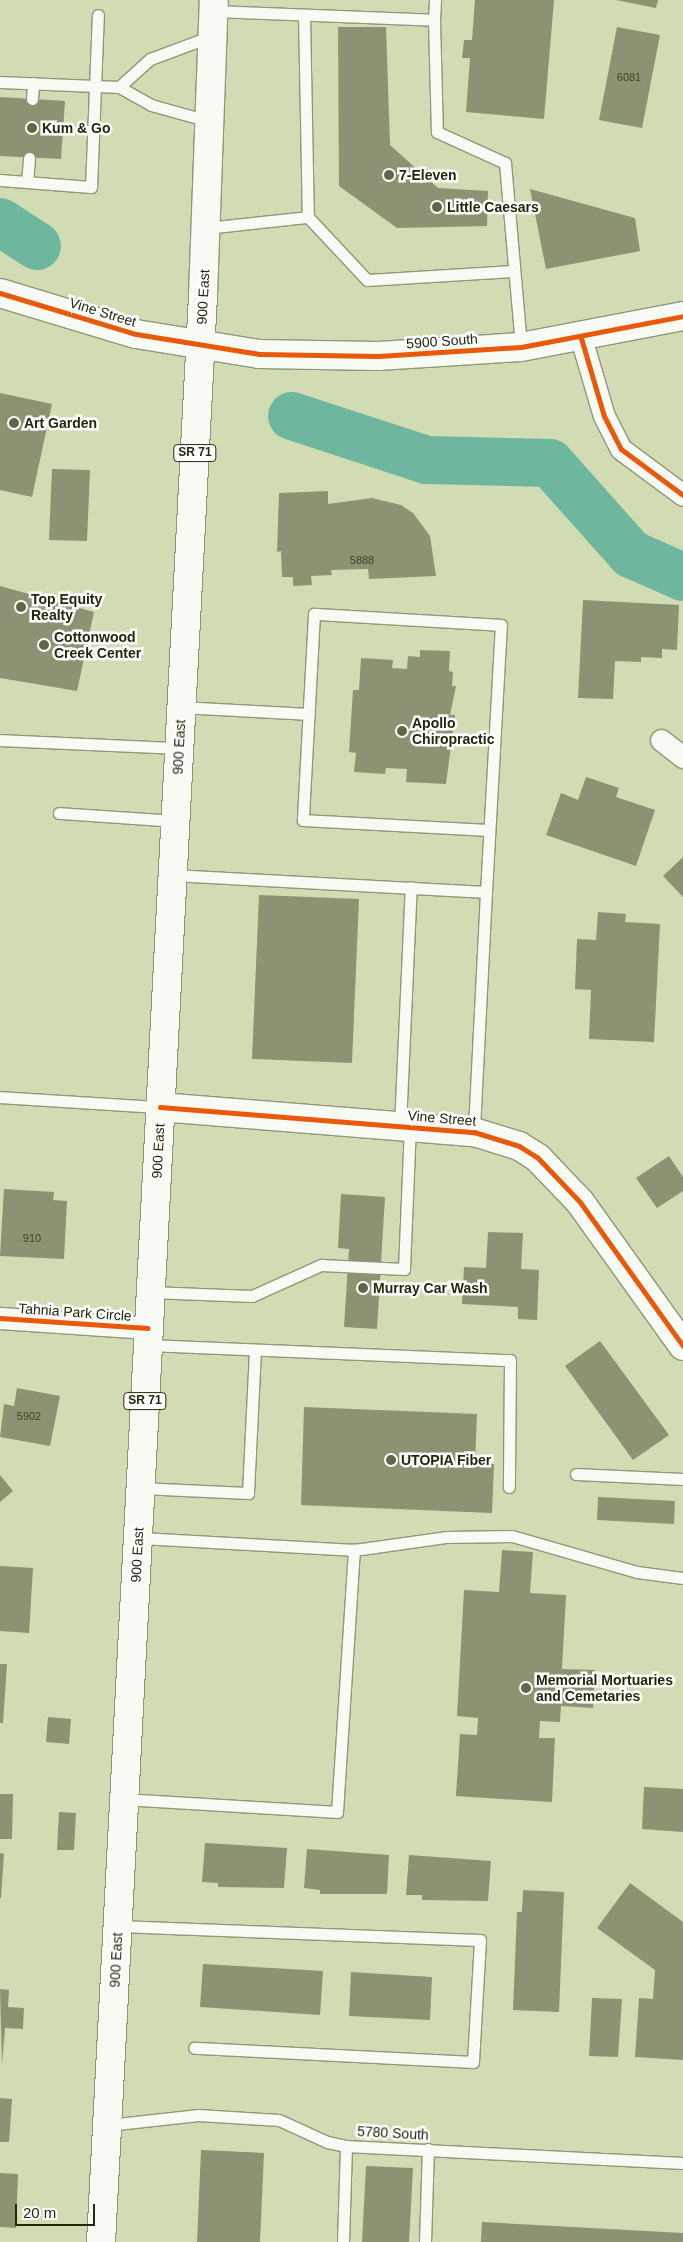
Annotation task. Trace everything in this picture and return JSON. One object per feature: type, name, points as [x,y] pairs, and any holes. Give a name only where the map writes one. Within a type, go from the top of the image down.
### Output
[{"type":"main road","name":"900 East","points":[[101,2242],[200,347],[214,16]]},
{"type":"main road","name":"Vine Street","points":[[0,293],[136,334],[200,347]]},
{"type":"main road","name":"5900 South","points":[[200,347],[319,356],[521,347],[581,338],[683,316]]},
{"type":"main road","name":"Vine Street","points":[[160,1107],[474,1132],[519,1146],[560,1180],[683,1346]]},
{"type":"street","points":[[581,338],[604,416],[621,448],[683,495]]},
{"type":"street","points":[[661,740],[683,757]]},
{"type":"street","name":"Tahnia Park Circle","points":[[0,1318],[148,1337]]},
{"type":"lane","points":[[435,0],[437,132],[505,163],[521,347]]},
{"type":"lane","points":[[0,180],[91,187],[98,15]]},
{"type":"lane","points":[[119,88],[150,59],[214,16],[304,15],[434,20]]},
{"type":"lane","points":[[304,15],[308,217],[366,280],[513,271]]},
{"type":"lane","points":[[0,82],[119,88],[151,105],[209,122]]},
{"type":"lane","points":[[32,99],[33,83]]},
{"type":"lane","points":[[27,182],[29,158]]},
{"type":"lane","points":[[206,228],[308,217]]},
{"type":"lane","points":[[474,1132],[488,830],[501,625],[314,614],[303,820],[488,830]]},
{"type":"lane","points":[[181,707],[309,714]]},
{"type":"lane","points":[[0,740],[59,741],[179,748]]},
{"type":"lane","points":[[59,813],[175,821]]},
{"type":"lane","points":[[173,875],[486,892]]},
{"type":"lane","points":[[150,1292],[252,1296],[321,1265],[404,1269],[405,1126],[411,887]]},
{"type":"lane","points":[[0,1096],[160,1107]]},
{"type":"lane","points":[[148,1337],[255,1351],[510,1360],[509,1487]]},
{"type":"lane","points":[[140,1488],[248,1493],[255,1351]]},
{"type":"lane","points":[[576,1474],[683,1479]]},
{"type":"lane","points":[[138,1538],[354,1550],[447,1537],[512,1536],[637,1572],[683,1578]]},
{"type":"lane","points":[[124,1799],[337,1812],[354,1550]]},
{"type":"lane","points":[[117,1926],[480,1940],[473,2062],[194,2048]]},
{"type":"lane","name":"5780 South","points":[[108,2126],[198,2115],[278,2120],[327,2142],[346,2146],[683,2162]]},
{"type":"lane","points":[[343,2242],[346,2146]]},
{"type":"lane","points":[[425,2242],[428,2149]]},
{"type":"building","points":[[475,0],[554,0],[544,119],[466,112],[470,58],[462,58],[464,40],[472,40]]},
{"type":"building","points":[[616,0],[658,0],[656,8]]},
{"type":"building","points":[[338,27],[386,27],[390,145],[438,188],[488,191],[487,226],[397,228],[339,186]]},
{"type":"building","points":[[617,27],[660,35],[642,128],[599,120]]},
{"type":"building","name":"Kum & Go","points":[[0,97],[65,101],[61,159],[0,156]]},
{"type":"building","points":[[530,189],[635,218],[640,251],[546,269]]},
{"type":"building","points":[[0,393],[52,404],[32,497],[0,490]]},
{"type":"building","points":[[52,469],[90,470],[87,541],[49,540]]},
{"type":"building","points":[[328,491],[328,504],[372,498],[401,505],[413,513],[430,536],[436,576],[369,579],[368,569],[331,570],[332,575],[311,576],[312,585],[293,586],[293,577],[282,577],[281,551],[277,552],[279,493]]},
{"type":"building","name":"Cottonwood Creek Center","points":[[0,586],[94,612],[77,691],[0,678]]},
{"type":"building","points":[[583,600],[679,605],[677,650],[662,649],[662,658],[641,657],[641,662],[615,661],[613,699],[578,698]]},
{"type":"building","name":"Apollo Chiropractic","points":[[420,650],[450,651],[449,671],[453,672],[452,686],[456,686],[450,715],[455,715],[446,784],[406,782],[407,769],[386,768],[385,774],[354,772],[356,753],[349,752],[353,690],[359,690],[361,658],[393,660],[392,668],[407,669],[408,656],[420,657]]},
{"type":"building","points":[[586,777],[619,788],[616,797],[655,810],[636,866],[546,835],[561,793],[578,800]]},
{"type":"building","points":[[683,857],[683,897],[663,876]]},
{"type":"building","points":[[259,895],[359,899],[352,1063],[252,1059]]},
{"type":"building","points":[[598,912],[626,914],[625,922],[660,924],[654,1042],[589,1039],[591,990],[575,989],[577,939],[596,940]]},
{"type":"building","points":[[669,1156],[683,1177],[683,1191],[657,1208],[636,1178]]},
{"type":"building","points":[[4,1189],[54,1192],[53,1200],[67,1201],[64,1259],[0,1256]]},
{"type":"building","name":"Murray Car Wash","points":[[341,1194],[385,1197],[377,1329],[344,1327],[349,1249],[338,1248]]},
{"type":"building","points":[[488,1232],[523,1233],[521,1269],[539,1270],[537,1320],[518,1319],[518,1307],[462,1304],[464,1267],[486,1268]]},
{"type":"building","points":[[600,1341],[669,1435],[633,1460],[565,1366]]},
{"type":"building","points":[[17,1388],[60,1396],[50,1446],[0,1437],[4,1404],[14,1406]]},
{"type":"building","points":[[304,1407],[477,1414],[475,1463],[494,1464],[492,1513],[301,1505]]},
{"type":"building","points":[[0,1475],[13,1491],[0,1502]]},
{"type":"building","points":[[598,1497],[675,1501],[674,1524],[597,1520]]},
{"type":"building","name":"Memorial Mortuaries and Cemetaries","points":[[502,1550],[533,1552],[530,1593],[566,1595],[562,1669],[595,1670],[593,1708],[561,1706],[560,1722],[540,1721],[539,1738],[555,1738],[552,1802],[456,1796],[460,1734],[477,1735],[478,1718],[457,1716],[464,1590],[499,1592]]},
{"type":"building","points":[[0,1566],[33,1568],[29,1633],[0,1631]]},
{"type":"building","points":[[0,1664],[7,1664],[3,1723],[0,1723]]},
{"type":"building","points":[[48,1717],[71,1719],[69,1744],[46,1742]]},
{"type":"building","points":[[644,1787],[683,1789],[683,1832],[642,1829]]},
{"type":"building","points":[[0,1794],[13,1794],[12,1839],[0,1839]]},
{"type":"building","points":[[59,1812],[76,1813],[74,1850],[57,1850]]},
{"type":"building","points":[[205,1843],[287,1848],[284,1888],[218,1887],[218,1883],[202,1882]]},
{"type":"building","points":[[307,1849],[389,1855],[387,1894],[320,1894],[320,1890],[304,1888]]},
{"type":"building","points":[[0,1853],[4,1854],[1,1898],[0,1898]]},
{"type":"building","points":[[409,1855],[491,1861],[488,1901],[422,1900],[422,1895],[406,1895]]},
{"type":"building","points":[[630,1883],[683,1922],[683,2060],[635,2057],[639,1998],[653,1999],[655,1970],[597,1928]]},
{"type":"building","points":[[523,1890],[564,1892],[559,2012],[513,2010],[517,1912],[522,1912]]},
{"type":"building","points":[[203,1964],[323,1971],[320,2015],[200,2007]]},
{"type":"building","points":[[351,1972],[432,1977],[430,2020],[349,2016]]},
{"type":"building","points":[[0,1989],[9,1990],[8,2007],[24,2008],[23,2029],[5,2028],[2,2065]]},
{"type":"building","points":[[592,1998],[622,1999],[618,2057],[589,2056]]},
{"type":"building","points":[[0,2098],[12,2099],[9,2142],[0,2142]]},
{"type":"building","points":[[201,2150],[264,2153],[260,2242],[197,2242]]},
{"type":"building","points":[[366,2166],[413,2168],[409,2242],[362,2242]]},
{"type":"building","points":[[0,2173],[18,2174],[16,2228],[0,2227]]},
{"type":"building","points":[[482,2222],[683,2233],[683,2242],[481,2242]]},
{"type":"waterway","points":[[0,222],[37,246]]},
{"type":"waterway","points":[[292,416],[427,460],[550,463],[631,554],[683,577]]},
{"type":"cycle path","points":[[0,293],[136,334],[259,354],[378,356],[521,347],[683,316]]},
{"type":"cycle path","points":[[581,338],[604,416],[621,449],[683,495]]},
{"type":"cycle path","points":[[160,1107],[474,1132],[519,1146],[538,1158],[580,1202],[683,1346]]},
{"type":"cycle path","points":[[0,1318],[148,1328]]},
{"type":"place","name":"Kum & Go","points":[[32,128]]},
{"type":"place","name":"7-Eleven","points":[[389,175]]},
{"type":"place","name":"Little Caesars","points":[[437,207]]},
{"type":"place","name":"Art Garden","points":[[14,423]]},
{"type":"place","name":"Top Equity Realty","points":[[21,607]]},
{"type":"place","name":"Cottonwood Creek Center","points":[[44,645]]},
{"type":"place","name":"Apollo Chiropractic","points":[[402,731]]},
{"type":"place","name":"Murray Car Wash","points":[[363,1288]]},
{"type":"place","name":"UTOPIA Fiber","points":[[391,1460]]},
{"type":"place","name":"Memorial Mortuaries and Cemetaries","points":[[526,1688]]}]
